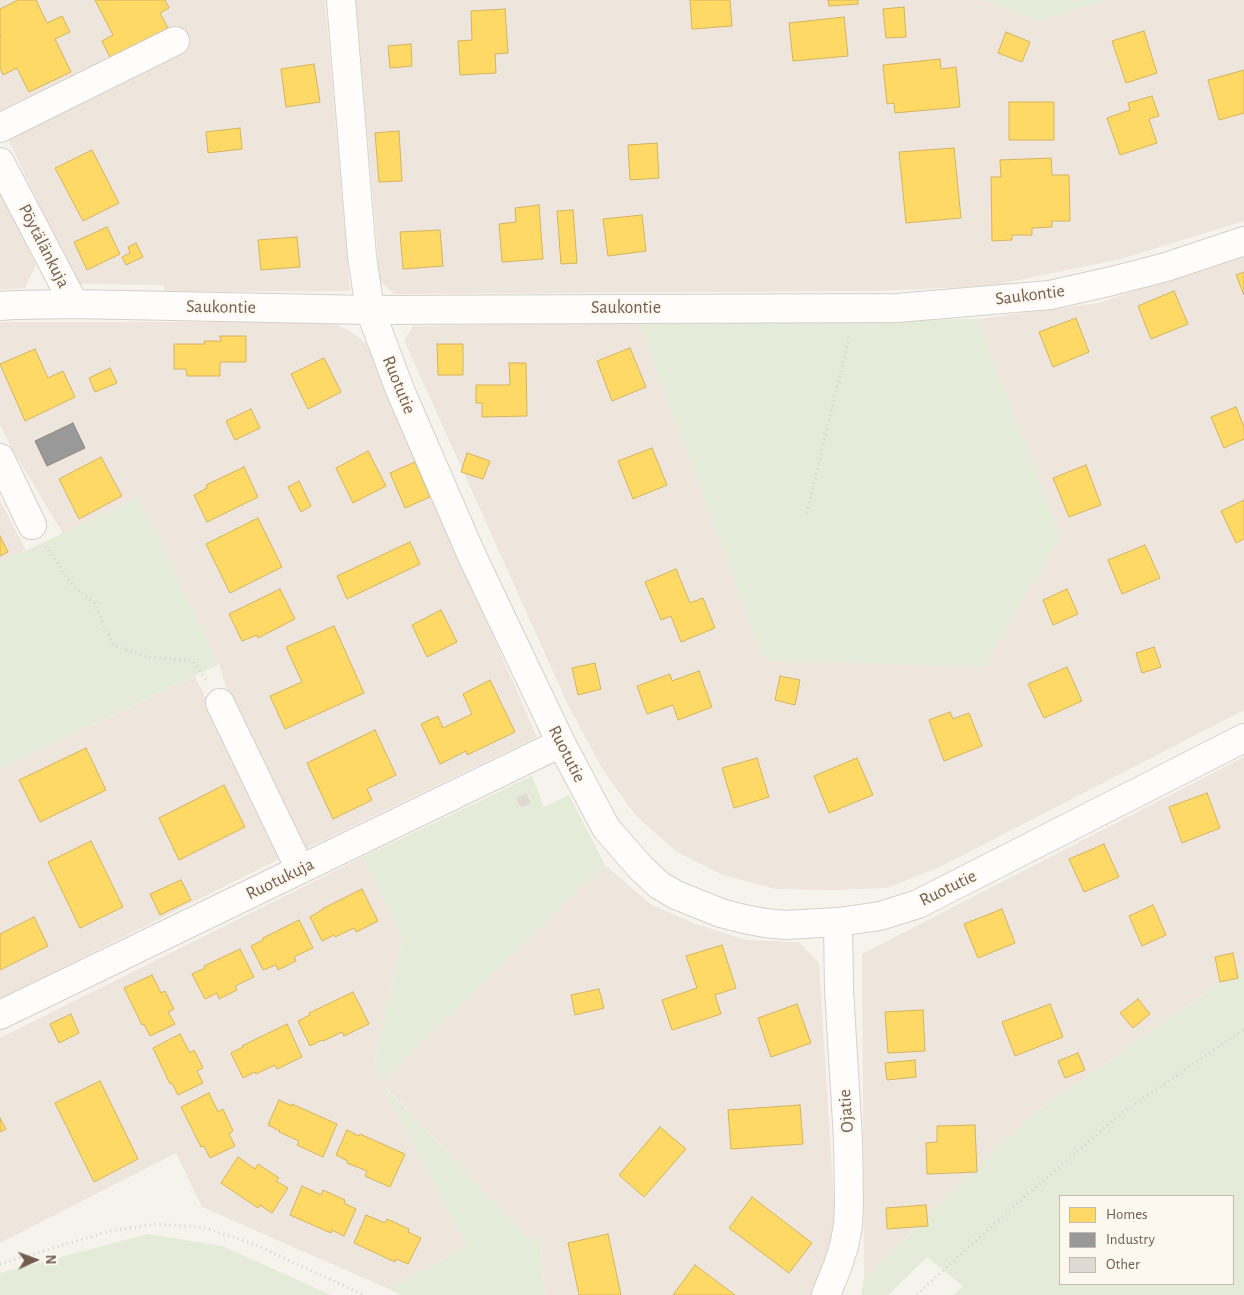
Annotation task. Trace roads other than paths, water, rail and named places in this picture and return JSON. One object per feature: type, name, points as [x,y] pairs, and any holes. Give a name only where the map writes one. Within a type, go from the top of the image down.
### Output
[{"type":"street","name":"Ruotutie","points":[[341,0],[362,256],[370,310],[400,390],[472,556],[561,743],[606,828],[640,867],[659,885],[676,895],[721,913],[744,919],[785,925],[838,922],[880,916],[918,904],[1244,738]]},
{"type":"street","points":[[0,128],[175,41]]},
{"type":"street","name":"Pöytälänkuja","points":[[0,162],[74,304]]},
{"type":"street","name":"Saukontie","points":[[0,306],[74,304],[370,310],[897,308],[1050,294],[1166,267],[1244,241]]},
{"type":"street","points":[[0,458],[32,524]]},
{"type":"street","points":[[220,703],[300,869]]},
{"type":"street","name":"Ruotukuja","points":[[0,1015],[561,743]]},
{"type":"street","name":"Ojatie","points":[[826,1295],[844,1246],[848,1226],[849,1203],[848,1139],[838,990],[838,922]]}]
